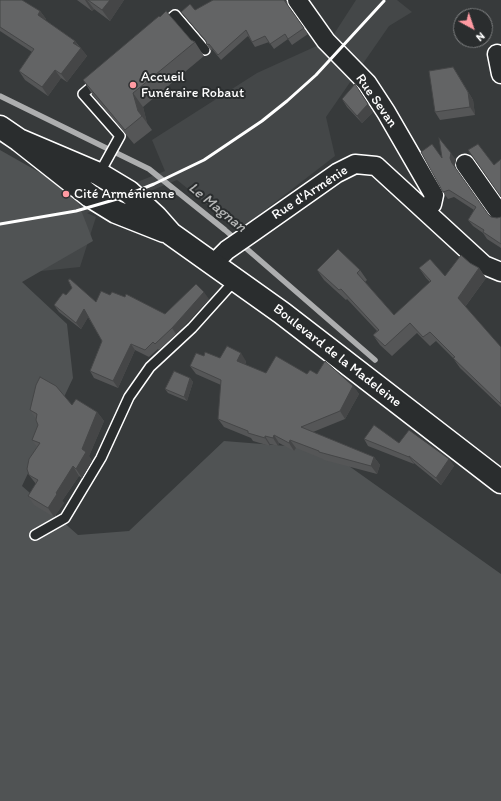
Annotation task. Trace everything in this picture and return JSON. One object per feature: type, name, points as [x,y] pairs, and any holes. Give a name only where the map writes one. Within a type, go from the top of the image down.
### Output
[{"type":"street","name":"Rue Sevan","points":[[297,0],[326,41],[367,83],[386,112],[434,195],[432,204],[426,211]]},
{"type":"street","points":[[497,54],[501,74]]},
{"type":"street","name":"Boulevard de la Madeleine","points":[[0,128],[19,140],[90,196],[116,212],[171,234],[220,257],[238,282],[282,313],[501,482]]},
{"type":"street","name":"Boulevard de la Madeleine","points":[[19,140],[104,166],[156,217],[171,234]]},
{"type":"street","name":"Rue d'Arménie","points":[[220,257],[336,173],[355,164],[376,166],[484,265],[501,272]]},
{"type":"street","points":[[465,164],[501,215]]},
{"type":"lane","points":[[157,30],[175,15],[205,50]]},
{"type":"lane","points":[[104,166],[120,136],[83,94],[106,74]]},
{"type":"lane","points":[[35,535],[65,518],[101,458],[129,397],[150,367],[192,328],[228,288],[238,282]]},
{"type":"shaded area","points":[[356,0],[397,0],[412,12],[389,26],[326,117],[335,156],[239,230],[177,180],[133,198],[87,213],[96,217],[80,267],[32,272],[74,203],[132,184],[165,171],[152,140],[257,73],[321,44],[334,34]]},
{"type":"shaded area","points":[[0,150],[74,192],[93,241],[22,282],[67,324],[73,378],[22,486],[78,535],[129,531],[224,441],[325,449],[501,574],[501,801],[0,801]]},
{"type":"building","points":[[0,0],[22,0],[40,11],[38,15],[75,41],[73,43],[81,48],[61,74],[55,70],[42,87],[19,71],[34,49],[0,27]]},
{"type":"building","points":[[88,0],[110,0],[102,10]]},
{"type":"building","points":[[213,0],[284,0],[304,28],[288,39],[285,34],[270,44],[265,36],[252,42],[246,30],[218,55],[209,44],[207,45],[206,41],[181,12],[190,4],[195,10]]},
{"type":"building","name":"Accueil Funéraire Robaut","points":[[166,11],[191,40],[195,42],[133,93],[138,111],[142,116],[125,130],[83,80]]},
{"type":"building","points":[[453,67],[468,92],[470,107],[435,112],[429,71]]},
{"type":"building","points":[[355,84],[368,104],[357,116],[342,99]]},
{"type":"building","points":[[439,138],[451,153],[450,158],[452,163],[488,214],[491,217],[501,217],[501,244],[483,232],[484,230],[468,220],[476,207],[449,190],[443,192],[421,152],[432,144],[442,158]]},
{"type":"building","points":[[478,144],[494,165],[501,159],[501,197],[468,150]]},
{"type":"building","points":[[338,249],[360,270],[357,273],[394,315],[431,281],[419,268],[430,259],[445,276],[461,255],[470,263],[479,268],[458,298],[501,347],[501,404],[453,358],[455,357],[430,332],[423,337],[410,323],[385,346],[373,335],[379,330],[341,289],[339,290],[317,270]]},
{"type":"building","points":[[70,279],[96,302],[101,291],[110,295],[112,292],[125,297],[126,294],[165,314],[196,284],[204,292],[172,328],[155,344],[153,342],[145,350],[131,344],[113,381],[90,371],[102,341],[84,309],[76,323],[54,305],[63,293],[66,295],[72,288],[68,280]]},
{"type":"building","points":[[227,346],[241,353],[237,361],[266,373],[276,356],[307,374],[310,370],[317,374],[325,361],[353,386],[340,411],[301,427],[374,457],[371,466],[319,452],[290,440],[289,443],[274,435],[273,438],[265,436],[265,438],[248,433],[248,431],[218,419],[221,380],[190,366],[196,353],[204,356],[205,352],[220,358]]},
{"type":"building","points":[[174,371],[190,378],[184,397],[165,389]]},
{"type":"building","points":[[40,377],[56,386],[72,405],[76,399],[97,412],[82,449],[86,452],[76,469],[73,466],[48,508],[28,496],[38,480],[29,475],[27,469],[29,459],[40,443],[32,440],[38,425],[36,420],[37,414],[30,410],[36,385]]},
{"type":"building","points":[[374,425],[399,443],[409,430],[449,459],[436,478],[409,456],[364,439]]},
{"type":"waterway","name":"Le Magnan","points":[[0,96],[149,169],[225,230],[375,360]]},
{"type":"railway","points":[[0,224],[76,211],[117,199],[154,184],[204,160],[262,121],[287,101],[316,75],[384,1]]},
{"type":"place","name":"Accueil Funéraire Robaut","points":[[133,85]]},
{"type":"place","name":"Cité Arménienne","points":[[66,194]]}]
